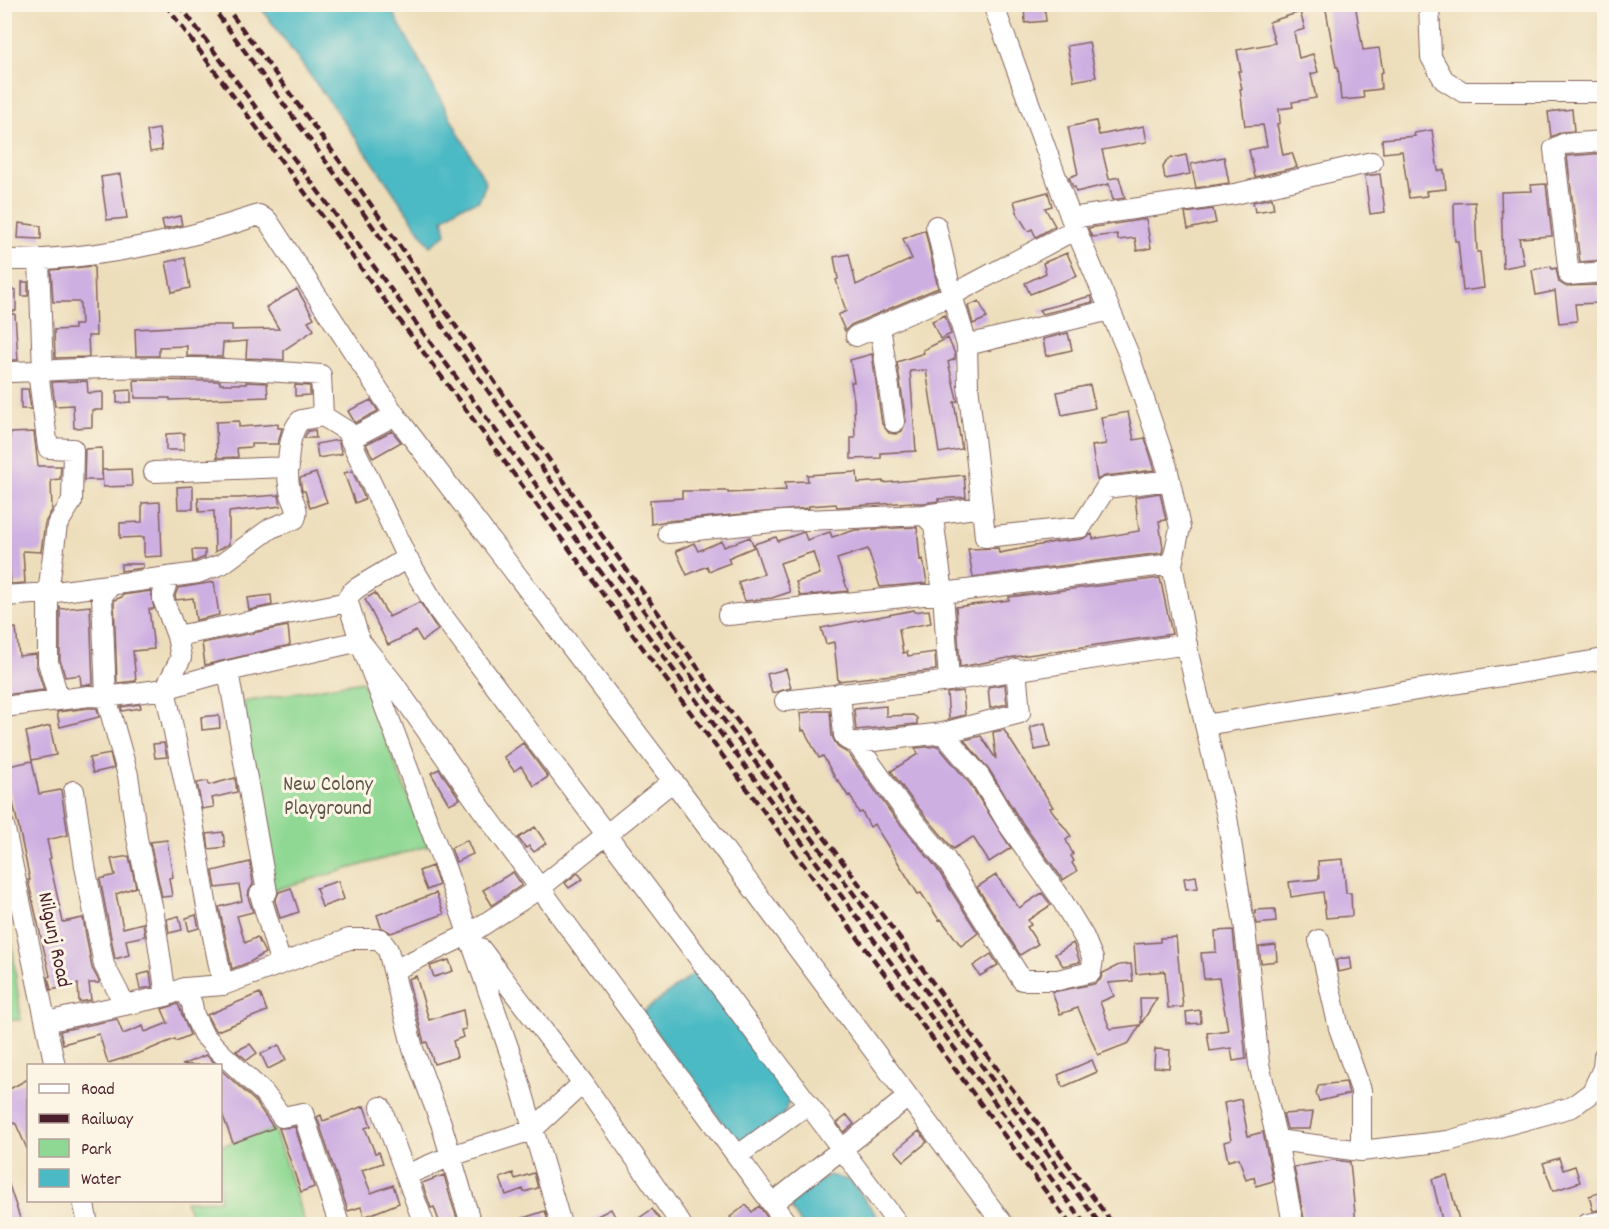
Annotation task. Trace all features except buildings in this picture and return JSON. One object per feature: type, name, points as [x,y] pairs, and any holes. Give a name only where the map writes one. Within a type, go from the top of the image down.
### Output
[{"type":"street","points":[[993,4],[1073,224],[1129,355],[1170,480],[1180,528],[1172,564],[1187,644],[1227,818],[1245,929],[1259,1064],[1277,1140],[1293,1224]]},
{"type":"street","points":[[1429,4],[1431,57],[1444,80],[1463,92],[1605,92]]},
{"type":"street","points":[[1605,141],[1563,144],[1554,150],[1569,275],[1605,272]]},
{"type":"street","points":[[856,336],[952,295],[1073,224],[1235,194],[1372,162]]},
{"type":"street","points":[[4,260],[39,260],[138,247],[220,229],[260,216],[268,220],[393,412],[1003,1224]]},
{"type":"street","points":[[936,226],[952,295],[967,345],[968,385],[985,537],[1081,527],[1106,488],[1170,480]]},
{"type":"street","points":[[39,260],[43,372],[39,379],[48,448],[74,449],[72,501],[57,525],[48,593],[48,662],[59,700]]},
{"type":"street","points":[[967,345],[1110,310]]},
{"type":"street","points":[[880,326],[894,422]]},
{"type":"street","points":[[4,372],[78,369],[254,369],[321,375],[323,416]]},
{"type":"street","points":[[350,439],[390,418],[393,412]]},
{"type":"street","points":[[4,596],[48,593],[198,573],[222,564],[271,528],[295,519],[297,511],[290,490],[289,453],[292,433],[300,420],[323,416],[347,431],[407,558],[439,611],[898,1224]]},
{"type":"street","points":[[154,472],[289,467]]},
{"type":"street","points":[[668,533],[783,522],[924,515],[982,507]]},
{"type":"street","points":[[924,515],[934,525],[943,593],[949,681]]},
{"type":"street","points":[[407,558],[351,592],[347,598],[360,641],[469,934],[515,1067],[561,1224]]},
{"type":"street","points":[[728,615],[943,593],[1172,564]]},
{"type":"street","points":[[169,577],[163,599],[177,636],[181,658],[165,689],[194,822],[206,902],[223,985]]},
{"type":"street","points":[[111,585],[102,596],[106,697],[128,775],[137,838],[154,915],[175,992],[192,1004],[194,1015],[203,1034],[264,1093],[282,1117],[303,1113],[339,1224]]},
{"type":"street","points":[[177,636],[348,602]]},
{"type":"street","points":[[4,707],[165,689],[228,671],[360,641]]},
{"type":"street","points":[[360,641],[394,684],[540,888],[787,1224]]},
{"type":"street","points":[[785,701],[949,681],[1187,644]]},
{"type":"street","points":[[1205,725],[1605,659]]},
{"type":"street","points":[[856,744],[943,733],[1020,713],[1016,669]]},
{"type":"street","points":[[228,671],[267,892],[260,894],[280,964]]},
{"type":"street","points":[[840,693],[844,735],[856,744],[902,807],[946,860],[1022,980],[1058,980],[1091,972],[1093,960],[1084,937],[1060,897],[1008,824],[980,777],[943,733]]},
{"type":"street","points":[[394,970],[469,934],[540,888],[673,782]]},
{"type":"street","points":[[74,791],[104,965],[125,1005]]},
{"type":"street","name":"Nilgunj Road","points":[[4,825],[55,1064]]},
{"type":"street","points":[[469,934],[584,1083],[681,1224]]},
{"type":"street","points":[[46,1022],[175,992],[223,985],[349,939],[380,939],[388,950],[413,1049],[441,1124],[471,1224]]},
{"type":"street","points":[[1319,940],[1340,1028],[1361,1090],[1361,1150]]},
{"type":"street","points":[[1277,1140],[1361,1150],[1448,1141],[1572,1107],[1592,1092],[1603,1068],[1605,1056]]},
{"type":"street","points":[[406,1175],[451,1156],[532,1130],[584,1083]]},
{"type":"street","points":[[772,1203],[908,1097]]},
{"type":"street","points":[[737,1156],[808,1104]]},
{"type":"street","points":[[381,1107],[424,1224]]},
{"type":"street","points":[[83,1202],[88,1224]]},
{"type":"street","points":[[1587,1224],[1605,1221]]},
{"type":"green space","name":"New Colony Playground","points":[[362,681],[428,846],[267,892],[238,703]]},
{"type":"green space","points":[[5,886],[21,1020],[5,1019]]},
{"type":"green space","points":[[274,1128],[305,1224],[195,1224],[185,1202],[222,1202],[222,1146]]},
{"type":"water","points":[[259,5],[389,5],[486,183],[479,201],[459,207],[443,219],[446,234],[430,246],[371,159]]},
{"type":"water","points":[[696,972],[790,1097],[784,1114],[738,1144],[642,1013]]},
{"type":"water","points":[[829,1175],[851,1181],[883,1224],[801,1224],[791,1208],[797,1194]]},
{"type":"railway","points":[[165,4],[1070,1224]]},
{"type":"railway","points":[[179,4],[1085,1224]]},
{"type":"railway","points":[[210,4],[352,197],[591,538],[697,684],[1100,1224]]},
{"type":"railway","points":[[224,4],[360,189],[601,534],[706,679],[1113,1224]]}]
